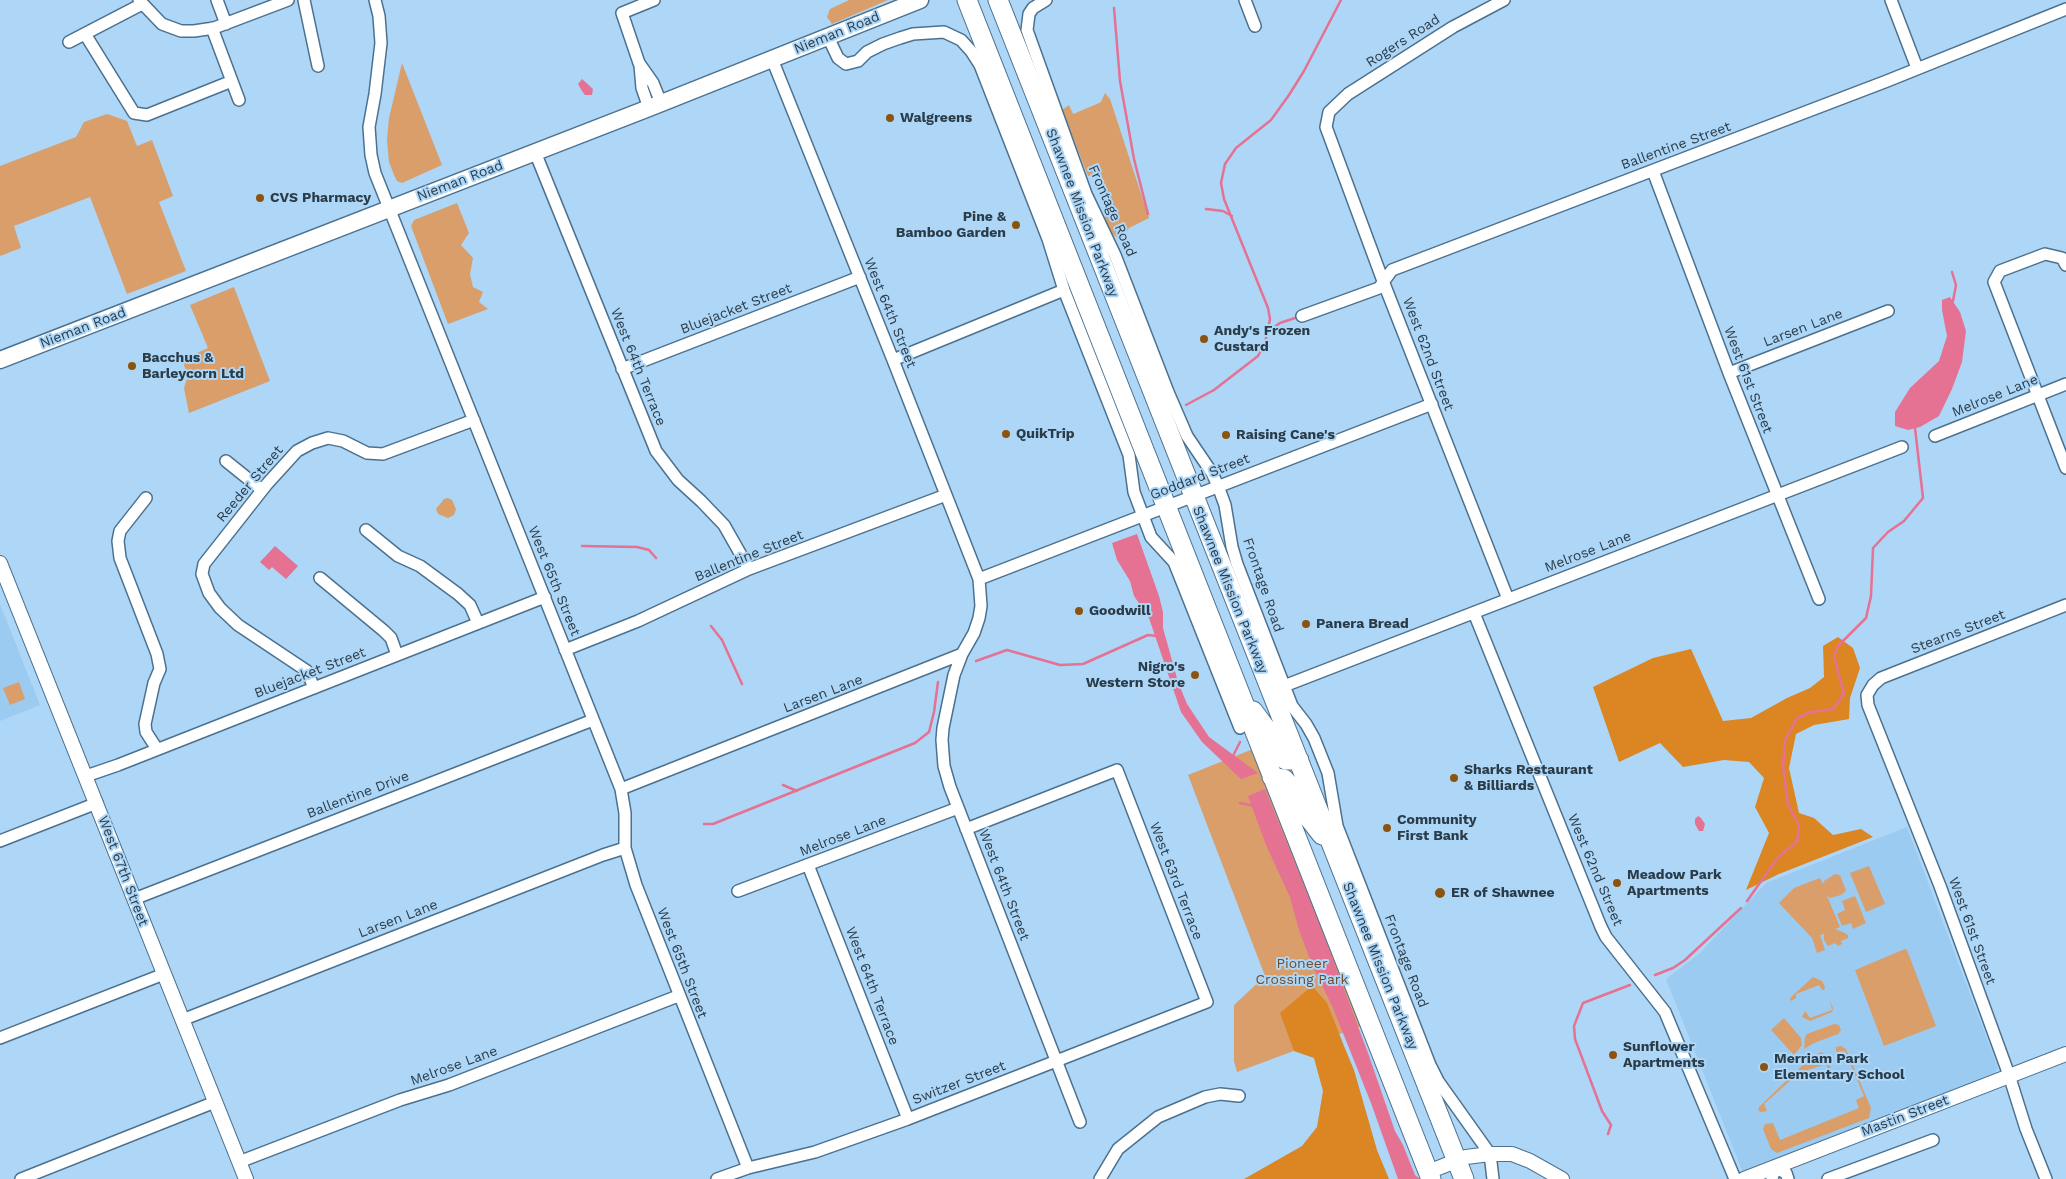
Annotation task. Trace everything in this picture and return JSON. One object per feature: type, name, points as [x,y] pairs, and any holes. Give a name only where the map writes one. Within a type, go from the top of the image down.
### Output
[{"type":"highway","name":"Shawnee Mission Parkway","points":[[967,0],[1429,1175]]},
{"type":"highway","name":"Shawnee Mission Parkway","points":[[998,0],[1464,1179]]},
{"type":"highway","points":[[1240,694],[1273,738],[1277,748],[1286,760],[1299,760]]},
{"type":"highway","points":[[1240,728],[1249,740],[1261,749]]},
{"type":"highway","points":[[1272,777],[1284,779],[1294,792],[1301,808],[1336,853]]},
{"type":"main road","name":"Nieman Road","points":[[0,360],[655,105],[916,1]]},
{"type":"street","points":[[217,0],[226,24]]},
{"type":"street","points":[[69,42],[140,2],[162,24],[194,32],[226,24],[288,0]]},
{"type":"street","points":[[304,0],[318,66]]},
{"type":"street","name":"West 65th Street","points":[[375,0],[378,8],[381,41],[376,94],[369,127],[371,155],[375,173],[621,789],[626,813],[625,848],[636,885],[678,996],[748,1168]]},
{"type":"street","points":[[654,0],[622,13],[640,63],[653,83],[655,105]]},
{"type":"street","name":"Frontage Road","points":[[1046,0],[1034,8],[1030,14],[1027,30],[1052,94],[1086,194],[1116,255],[1168,392],[1187,436],[1212,473],[1218,486],[1225,505],[1232,548],[1292,706],[1306,724],[1320,752],[1331,786],[1337,826],[1430,1065],[1438,1081],[1490,1154],[1493,1179]]},
{"type":"street","points":[[1245,0],[1255,26]]},
{"type":"street","name":"Rogers Road","points":[[1326,119],[1333,107],[1348,94],[1452,27],[1504,0]]},
{"type":"street","points":[[1891,0],[1917,68]]},
{"type":"street","name":"Ballentine Street","points":[[1302,316],[1379,288],[1392,270],[1598,190],[1653,171],[2066,9]]},
{"type":"street","points":[[212,28],[240,100]]},
{"type":"street","points":[[828,37],[838,58],[846,64],[858,61],[867,52],[883,44],[924,32],[951,34],[971,50],[984,75],[1027,185],[1048,239],[1064,290],[1129,455],[1134,492],[1142,515],[1151,537],[1174,562],[1240,728]]},
{"type":"street","points":[[85,34],[134,113],[147,115],[232,81]]},
{"type":"street","name":"West 64th Street","points":[[772,59],[979,579]]},
{"type":"street","name":"West 62nd Street","points":[[1326,119],[1328,138],[1508,599]]},
{"type":"street","name":"West 64th Terrace","points":[[535,152],[656,451],[678,480],[724,525],[750,569]]},
{"type":"street","name":"West 61st Street","points":[[1653,171],[1729,372],[1819,599]]},
{"type":"street","points":[[2064,262],[2045,254],[2000,271],[1994,282],[2066,468]]},
{"type":"street","name":"Bluejacket Street","points":[[622,369],[860,277]]},
{"type":"street","points":[[893,360],[1064,290]]},
{"type":"street","name":"Larsen Lane","points":[[1729,372],[1888,312]]},
{"type":"street","name":"Melrose Lane","points":[[1935,436],[2066,384]]},
{"type":"street","name":"Goddard Street","points":[[979,579],[1432,404]]},
{"type":"street","name":"Reeder Street","points":[[314,688],[306,671],[238,625],[220,608],[209,593],[202,574],[202,567],[262,490],[298,451],[312,443],[328,438],[343,441],[367,452],[384,454],[474,420]]},
{"type":"street","name":"Melrose Lane","points":[[1284,686],[1902,446]]},
{"type":"street","points":[[226,461],[262,490]]},
{"type":"street","name":"Ballentine Street","points":[[565,650],[638,621],[750,569],[946,495]]},
{"type":"street","points":[[146,498],[120,531],[118,541],[120,558],[157,654],[160,670],[154,683],[145,724],[146,732],[158,750]]},
{"type":"street","points":[[366,530],[398,556],[420,566],[458,594],[470,605],[478,623]]},
{"type":"street","name":"West 67th Street","points":[[0,563],[246,1179]]},
{"type":"street","points":[[320,578],[391,638],[397,655]]},
{"type":"street","points":[[962,654],[974,633],[979,618],[981,599],[979,579]]},
{"type":"street","name":"Bluejacket Street","points":[[86,776],[158,750],[545,597]]},
{"type":"street","name":"Stearns Street","points":[[1868,694],[1873,685],[1881,678],[2066,605]]},
{"type":"street","name":"West 62nd Street","points":[[1474,613],[1601,927],[1606,937],[1665,1012],[1735,1179]]},
{"type":"street","name":"West 64th Street","points":[[962,654],[954,675],[942,740],[944,766],[966,829],[1080,1122]]},
{"type":"street","name":"Larsen Lane","points":[[621,789],[962,654]]},
{"type":"street","name":"West 61st Street","points":[[1868,694],[1868,705],[1940,886],[2009,1075],[2026,1129],[2046,1179]]},
{"type":"street","name":"Ballentine Drive","points":[[134,899],[593,720]]},
{"type":"street","points":[[1299,760],[1320,752]]},
{"type":"street","name":"West 63rd Terrace","points":[[966,829],[1117,770],[1207,1002]]},
{"type":"street","points":[[0,841],[97,803]]},
{"type":"street","name":"Melrose Lane","points":[[738,891],[958,808]]},
{"type":"street","name":"Larsen Lane","points":[[182,1020],[625,848]]},
{"type":"street","name":"West 64th Terrace","points":[[808,865],[908,1119]]},
{"type":"street","points":[[0,1038],[164,974]]},
{"type":"street","name":"Melrose Lane","points":[[239,1162],[400,1100],[449,1086],[678,996]]},
{"type":"street","name":"Switzer Street","points":[[717,1179],[748,1168],[815,1152],[908,1119],[1207,1002]]},
{"type":"street","name":"Mastin Street","points":[[1744,1179],[1773,1173],[2009,1075],[2066,1054]]},
{"type":"street","points":[[1100,1179],[1118,1149],[1158,1117],[1204,1097],[1220,1094],[1239,1096]]},
{"type":"street","points":[[21,1179],[215,1102]]},
{"type":"street","points":[[1828,1179],[1933,1140]]},
{"type":"street","points":[[1429,1175],[1457,1160],[1490,1154],[1512,1154],[1530,1160],[1562,1179]]},
{"type":"street","points":[[1773,1173],[1786,1174],[1788,1179]]},
{"type":"shaded area","points":[[582,79],[593,89],[592,95],[585,95],[582,91],[578,84]]},
{"type":"shaded area","points":[[1950,297],[1960,312],[1966,331],[1962,362],[1952,389],[1939,416],[1920,427],[1908,430],[1895,426],[1895,412],[1910,388],[1939,361],[1947,336],[1942,300]]},
{"type":"shaded area","points":[[1137,534],[1159,596],[1163,612],[1163,628],[1178,682],[1187,704],[1209,737],[1258,773],[1241,779],[1202,742],[1181,712],[1149,618],[1134,596],[1130,581],[1117,560],[1112,543]]},
{"type":"shaded area","points":[[275,546],[298,566],[286,579],[272,567],[269,570],[260,562]]},
{"type":"shaded area","points":[[0,604],[40,705],[0,721]]},
{"type":"shaded area","points":[[1838,637],[1853,648],[1860,668],[1850,698],[1849,719],[1814,725],[1796,734],[1789,768],[1799,813],[1814,818],[1833,835],[1861,829],[1873,837],[1779,874],[1746,890],[1769,833],[1755,807],[1764,778],[1749,762],[1724,760],[1683,767],[1660,743],[1619,762],[1593,687],[1653,658],[1691,649],[1723,721],[1751,718],[1787,698],[1810,688],[1824,677],[1823,646]]},
{"type":"shaded area","points":[[1265,789],[1317,917],[1395,1131],[1415,1175],[1420,1179],[1398,1179],[1371,1103],[1333,1008],[1311,962],[1299,930],[1290,897],[1266,845],[1248,796]]},
{"type":"shaded area","points":[[1698,816],[1705,824],[1703,831],[1699,831],[1695,824],[1695,819]]},
{"type":"shaded area","points":[[1907,827],[1998,1068],[1994,1073],[1743,1173],[1666,979],[1699,954],[1766,883]]},
{"type":"shaded area","points":[[1312,986],[1327,1003],[1354,1070],[1377,1150],[1389,1179],[1244,1179],[1302,1146],[1317,1127],[1323,1091],[1314,1058],[1294,1051],[1280,1013]]},
{"type":"green space","points":[[849,0],[888,0],[832,24],[827,17],[830,9]]},
{"type":"green space","points":[[402,63],[442,165],[402,183],[397,181],[389,162],[387,140],[389,118]]},
{"type":"green space","points":[[1105,93],[1110,99],[1149,218],[1129,228],[1122,238],[1110,232],[1105,217],[1111,214],[1096,175],[1088,176],[1062,110],[1069,105],[1073,114],[1101,102]]},
{"type":"green space","points":[[107,114],[127,121],[137,146],[152,140],[173,196],[159,202],[186,271],[127,294],[90,197],[14,226],[21,248],[0,256],[0,166],[76,137],[84,122]]},
{"type":"green space","points":[[457,203],[469,233],[461,245],[473,258],[470,274],[473,287],[483,292],[479,302],[488,309],[448,324],[411,226],[414,220]]},
{"type":"green space","points":[[234,287],[270,381],[189,413],[184,388],[188,375],[182,360],[208,348],[190,305]]},
{"type":"green space","points":[[444,499],[452,500],[456,509],[454,515],[448,518],[438,514],[436,509]]},
{"type":"green space","points":[[19,682],[25,699],[10,705],[3,688]]},
{"type":"green space","name":"Pioneer Crossing Park","points":[[1253,749],[1361,1026],[1237,1072],[1234,1061],[1234,1005],[1265,976],[1188,775]]},
{"type":"green space","points":[[1869,866],[1885,904],[1866,912],[1850,873]]},
{"type":"green space","points":[[1835,874],[1840,875],[1846,891],[1841,895],[1830,898],[1827,896],[1840,927],[1835,929],[1848,935],[1848,938],[1841,941],[1842,944],[1838,946],[1835,943],[1828,946],[1824,940],[1824,934],[1820,935],[1825,950],[1817,953],[1812,938],[1779,903],[1794,888],[1820,878],[1823,884],[1824,881]]},
{"type":"green space","points":[[1855,896],[1866,923],[1853,929],[1851,923],[1842,926],[1837,914],[1845,910],[1842,901]]},
{"type":"green space","points":[[1905,949],[1936,1026],[1884,1046],[1855,970]]},
{"type":"green space","points":[[1813,977],[1822,981],[1825,987],[1824,990],[1819,985],[1796,994],[1796,998],[1791,1001],[1790,998]]},
{"type":"green space","points":[[1830,1001],[1833,1008],[1832,1012],[1810,1021],[1802,1017],[1805,1011],[1810,1018],[1832,1010]]},
{"type":"green space","points":[[1784,1018],[1801,1038],[1802,1045],[1794,1055],[1771,1030]]},
{"type":"green space","points":[[1834,1024],[1839,1025],[1841,1030],[1838,1034],[1804,1049],[1807,1034]]},
{"type":"green space","points":[[1841,1046],[1846,1049],[1871,1108],[1869,1118],[1777,1153],[1771,1149],[1763,1129],[1765,1124],[1773,1123],[1780,1140],[1859,1108],[1856,1100],[1864,1096],[1845,1051],[1836,1052],[1836,1047]]},
{"type":"green space","points":[[1821,1052],[1831,1068],[1828,1069],[1826,1064],[1796,1074],[1794,1076],[1795,1081],[1792,1079],[1764,1104],[1767,1111],[1761,1112],[1758,1110],[1759,1107],[1808,1060]]},
{"type":"waterway","points":[[1186,405],[1214,390],[1258,356],[1265,343],[1270,319],[1268,308],[1224,199],[1221,183],[1225,164],[1236,148],[1271,120],[1289,95],[1304,71],[1341,0]]},
{"type":"waterway","points":[[1114,8],[1120,81],[1134,159],[1148,214]]},
{"type":"waterway","points":[[1206,209],[1223,211],[1232,216]]},
{"type":"waterway","points":[[1952,272],[1956,285],[1953,301]]},
{"type":"waterway","points":[[1269,331],[1280,323],[1298,317]]},
{"type":"waterway","points":[[1747,901],[1779,856],[1797,842],[1799,825],[1788,805],[1783,766],[1785,740],[1797,718],[1810,712],[1833,709],[1844,694],[1834,656],[1838,646],[1866,618],[1871,596],[1873,548],[1888,532],[1904,521],[1923,498],[1915,428]]},
{"type":"waterway","points":[[582,546],[637,547],[649,550],[656,558]]},
{"type":"waterway","points":[[711,626],[722,640],[742,684]]},
{"type":"waterway","points":[[976,661],[1007,650],[1060,665],[1083,664],[1148,635],[1157,636]]},
{"type":"waterway","points":[[704,824],[713,824],[915,743],[929,732],[938,682]]},
{"type":"waterway","points":[[1232,758],[1240,742]]},
{"type":"waterway","points":[[783,785],[797,791]]},
{"type":"waterway","points":[[1240,803],[1254,806]]},
{"type":"waterway","points":[[1655,975],[1673,968],[1685,960],[1741,908]]},
{"type":"waterway","points":[[1608,1134],[1611,1125],[1602,1111],[1575,1039],[1574,1026],[1583,1003],[1630,985]]},
{"type":"place","name":"Walgreens","points":[[890,118]]},
{"type":"place","name":"CVS Pharmacy","points":[[260,198]]},
{"type":"place","name":"Pine & Bamboo Garden","points":[[1016,225]]},
{"type":"place","name":"Andy's Frozen Custard","points":[[1204,339]]},
{"type":"place","name":"Bacchus & Barleycorn Ltd","points":[[132,366]]},
{"type":"place","name":"QuikTrip","points":[[1006,434]]},
{"type":"place","name":"Raising Cane's","points":[[1226,435]]},
{"type":"place","name":"Goodwill","points":[[1079,611]]},
{"type":"place","name":"Panera Bread","points":[[1306,624]]},
{"type":"place","name":"Nigro's Western Store","points":[[1195,675]]},
{"type":"place","name":"Sharks Restaurant & Billiards","points":[[1454,778]]},
{"type":"place","name":"Community First Bank","points":[[1387,828]]},
{"type":"place","name":"Meadow Park Apartments","points":[[1617,883]]},
{"type":"place","name":"ER of Shawnee","points":[[1440,893]]},
{"type":"place","name":"Sunflower Apartments","points":[[1613,1055]]},
{"type":"place","name":"Merriam Park Elementary School","points":[[1764,1067]]}]
